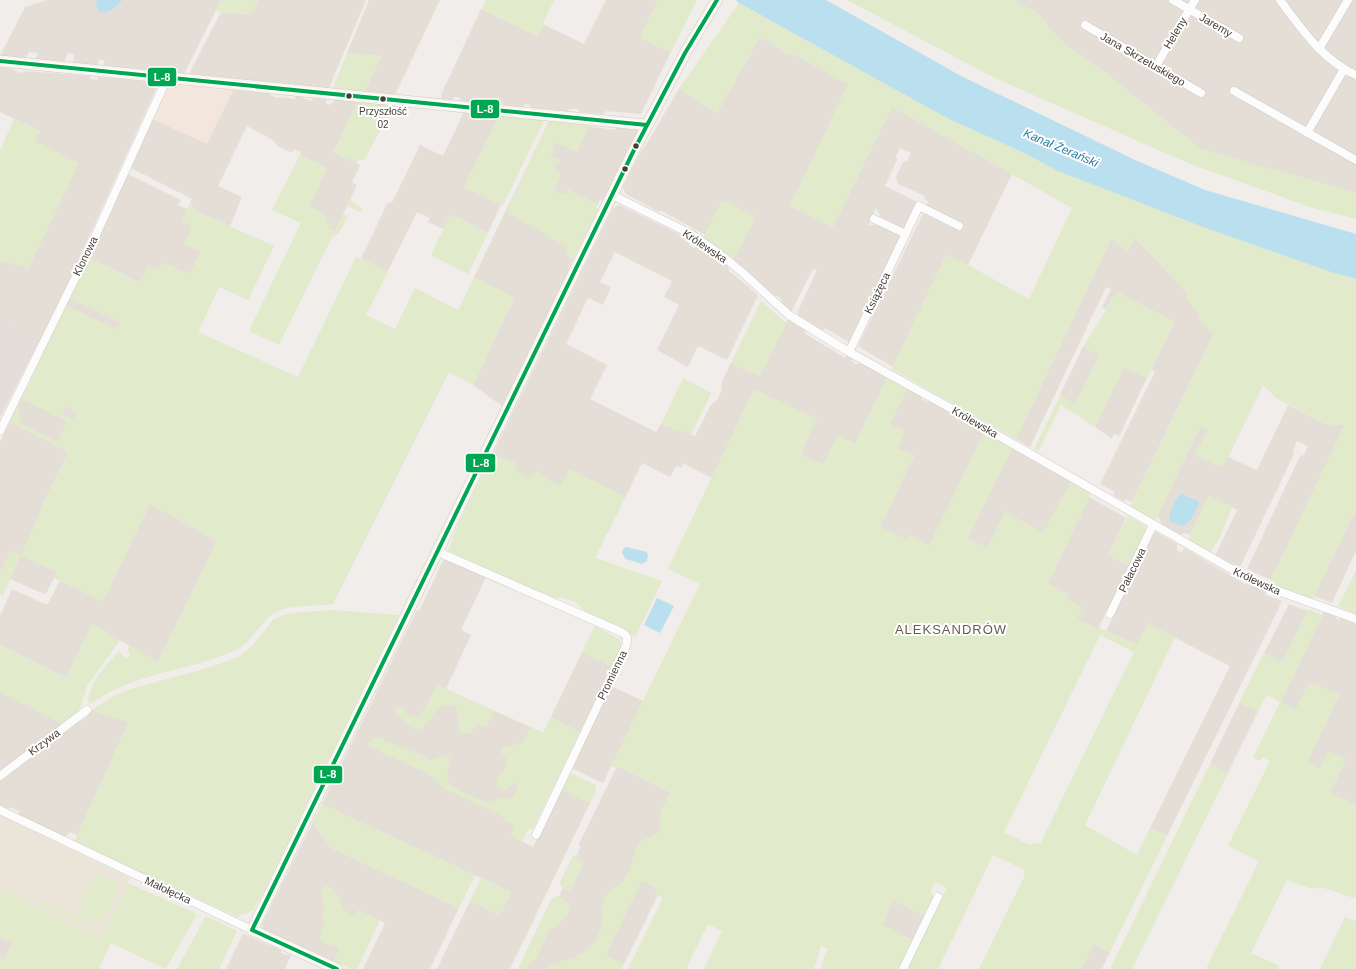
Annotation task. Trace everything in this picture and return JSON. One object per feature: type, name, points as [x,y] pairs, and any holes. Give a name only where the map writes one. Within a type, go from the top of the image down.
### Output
[{"type":"street","name":"Jaremy","points":[[1173,0],[1239,38]]},
{"type":"street","name":"Heleny","points":[[1156,66],[1195,0]]},
{"type":"street","points":[[1280,0],[1319,49],[1344,69],[1356,75]]},
{"type":"street","points":[[1319,49],[1348,0]]},
{"type":"street","points":[[252,930],[647,125],[685,53],[716,2]]},
{"type":"street","name":"Jana Skrzetuskiego","points":[[1085,25],[1201,92]]},
{"type":"street","points":[[0,61],[647,125]]},
{"type":"street","points":[[1307,133],[1344,69]]},
{"type":"street","name":"Klonowa","points":[[0,431],[88,250],[163,87],[165,78]]},
{"type":"street","points":[[1234,91],[1356,160]]},
{"type":"street","name":"Królewska","points":[[612,195],[691,234],[742,272],[789,315],[849,352],[958,412],[1256,583],[1356,619]]},
{"type":"street","name":"Książęca","points":[[849,352],[919,206],[959,226]]},
{"type":"street","points":[[874,219],[906,234]]},
{"type":"street","name":"Pałacowa","points":[[1110,614],[1154,525]]},
{"type":"street","name":"Promienna","points":[[438,552],[621,632],[628,638],[626,646],[536,834]]},
{"type":"street","name":"Krzywa","points":[[0,776],[87,710]]},
{"type":"street","name":"Małołęcka","points":[[0,810],[337,969]]},
{"type":"street","points":[[903,969],[938,897]]},
{"type":"shaded area","points":[[47,0],[221,0],[184,74],[103,66],[105,61],[100,59],[96,66],[73,64],[74,54],[68,53],[63,63],[36,60],[37,53],[29,52],[25,59],[0,56],[25,7]]},
{"type":"shaded area","points":[[258,0],[366,0],[329,88],[189,74],[221,12],[251,14]]},
{"type":"shaded area","points":[[369,0],[440,0],[395,95],[364,93],[381,56],[347,53]]},
{"type":"shaded area","points":[[606,0],[658,0],[640,38],[671,52],[641,114],[606,111],[604,114],[580,112],[577,109],[570,109],[568,111],[532,108],[530,105],[526,104],[523,107],[504,105],[502,103],[497,103],[495,105],[461,102],[460,98],[457,97],[454,97],[451,101],[442,100],[441,95],[481,9],[537,36],[543,24],[584,44]]},
{"type":"shaded area","points":[[1015,0],[1356,0],[1356,193],[1201,149],[1115,80],[1061,41],[1039,15]]},
{"type":"shaded area","points":[[760,37],[789,55],[791,53],[849,84],[790,206],[833,227],[892,107],[1012,174],[968,265],[946,255],[893,367],[858,346],[923,214],[927,213],[960,229],[962,223],[926,206],[928,201],[924,199],[925,196],[898,184],[896,177],[903,162],[907,161],[911,153],[900,148],[896,156],[897,160],[885,186],[917,202],[904,230],[882,219],[876,208],[868,226],[880,223],[902,234],[849,342],[825,328],[823,331],[798,316],[798,311],[817,270],[813,269],[791,312],[781,302],[782,300],[778,296],[775,296],[737,264],[733,258],[736,256],[755,217],[722,201],[705,235],[660,210],[659,212],[626,194],[624,191],[623,187],[638,157],[679,89],[717,113]]},
{"type":"shaded area","points":[[0,67],[14,69],[15,71],[22,73],[25,71],[89,76],[91,79],[97,80],[99,77],[155,82],[156,89],[68,283],[40,339],[0,322],[0,261],[29,268],[35,141],[40,131],[0,112]]},
{"type":"shaded area","points":[[168,83],[183,84],[184,87],[190,88],[192,85],[214,86],[216,90],[222,90],[225,88],[234,89],[207,144],[152,119]]},
{"type":"shaded area","points":[[234,89],[268,92],[270,95],[277,98],[295,99],[296,96],[303,96],[304,99],[311,101],[314,97],[328,98],[325,103],[330,105],[336,99],[358,101],[334,152],[360,165],[352,182],[357,185],[335,231],[328,228],[325,215],[309,207],[327,168],[300,155],[301,152],[294,149],[292,153],[278,146],[273,140],[247,126],[218,186],[242,197],[230,226],[196,211],[190,203],[192,199],[131,168],[152,119]]},
{"type":"shaded area","points":[[464,112],[500,114],[464,187],[501,205],[488,233],[451,215],[443,229],[428,222],[430,218],[417,212],[388,271],[361,259],[387,204],[393,201],[420,145],[443,156]]},
{"type":"shaded area","points":[[553,119],[584,121],[587,126],[615,130],[618,126],[639,130],[605,201],[600,200],[596,208],[598,209],[568,269],[570,270],[502,406],[473,385],[514,298],[474,277],[549,121]]},
{"type":"shaded area","points":[[128,174],[181,200],[178,205],[187,209],[182,221],[192,226],[201,252],[190,274],[158,269],[149,266],[141,283],[89,258]]},
{"type":"shaded area","points":[[619,205],[677,233],[689,241],[689,245],[694,248],[697,246],[728,266],[729,271],[758,295],[727,360],[698,346],[688,367],[657,350],[679,305],[664,297],[672,281],[615,252],[600,282],[611,287],[603,305],[588,298],[566,344],[607,365],[590,399],[656,432],[661,424],[695,436],[711,405],[717,400],[721,392],[722,381],[731,363],[760,376],[788,319],[806,330],[804,333],[845,358],[847,355],[852,358],[852,361],[856,364],[860,363],[881,373],[880,375],[887,378],[855,444],[838,435],[823,465],[801,454],[754,389],[712,478],[683,463],[681,468],[676,466],[670,477],[642,463],[607,534],[481,478],[613,208]]},
{"type":"shaded area","points":[[1135,238],[1188,293],[1186,298],[1201,315],[1199,319],[1214,334],[1132,502],[1126,499],[1124,501],[1113,495],[1115,492],[1100,484],[1155,372],[1151,370],[1174,323],[1156,312],[1117,292],[1106,309],[1102,307],[1111,289],[1106,287],[1030,447],[1016,439],[1111,239]]},
{"type":"shaded area","points":[[70,298],[121,323],[117,330],[66,305]]},
{"type":"shaded area","points":[[0,322],[40,339],[0,417]]},
{"type":"shaded area","points":[[1083,347],[1099,355],[1075,405],[1060,395]]},
{"type":"shaded area","points":[[1234,355],[1263,385],[1228,457],[1257,470],[1288,405],[1326,424],[1345,425],[1271,580],[1247,569],[1300,456],[1304,455],[1308,446],[1297,441],[1293,450],[1294,454],[1240,567],[1215,556],[1237,510],[1209,496],[1190,535],[1186,533],[1180,535],[1161,524],[1160,519],[1157,517]]},
{"type":"shaded area","points":[[1124,367],[1147,378],[1119,436],[1114,434],[1112,439],[1095,427]]},
{"type":"shaded area","points":[[907,389],[921,396],[922,399],[927,402],[929,401],[985,431],[929,546],[909,535],[906,540],[880,527],[914,456],[897,449],[890,424]]},
{"type":"shaded area","points":[[23,396],[62,414],[66,406],[77,412],[59,447],[69,452],[44,502],[38,518],[33,561],[57,572],[47,592],[44,594],[10,579],[20,555],[2,570],[0,569],[0,442]]},
{"type":"shaded area","points":[[1012,448],[1071,482],[1044,533],[987,548],[967,539]]},
{"type":"shaded area","points":[[1089,497],[1126,518],[1108,556],[1129,565],[1098,629],[1077,619],[1067,599],[1069,594],[1048,584]]},
{"type":"shaded area","points":[[150,504],[217,541],[158,662],[92,624],[66,678],[0,645],[0,616],[12,589],[47,605],[60,581],[103,601]]},
{"type":"shaded area","points":[[1356,509],[1356,551],[1332,603],[1314,596]]},
{"type":"shaded area","points":[[1156,532],[1177,544],[1177,550],[1182,553],[1184,548],[1245,584],[1266,591],[1265,595],[1282,601],[1167,836],[1150,828],[1230,666],[1148,624],[1137,645],[1106,631],[1153,534]]},
{"type":"shaded area","points":[[444,559],[486,577],[461,630],[471,635],[446,689],[543,733],[511,836],[533,847],[561,789],[590,803],[510,969],[437,969],[470,901],[500,915],[511,892],[322,804],[417,610],[419,611]]},
{"type":"shaded area","points":[[1289,604],[1308,611],[1282,663],[1264,653]]},
{"type":"shaded area","points":[[1324,612],[1335,616],[1339,620],[1340,618],[1356,624],[1356,805],[1330,793],[1346,759],[1320,769],[1307,763],[1296,709],[1280,702]]},
{"type":"shaded area","points":[[582,652],[611,666],[580,732],[551,717]]},
{"type":"shaded area","points":[[611,686],[643,701],[603,783],[571,768]]},
{"type":"shaded area","points":[[0,692],[63,724],[43,739],[41,738],[37,744],[0,771]]},
{"type":"shaded area","points":[[1239,703],[1258,711],[1228,773],[1210,764]]},
{"type":"shaded area","points":[[92,710],[129,722],[77,835],[70,832],[65,837],[19,815],[19,811],[10,807],[8,809],[0,805],[0,779],[37,751],[39,753],[46,748],[46,745],[79,720],[81,721],[87,717],[88,713]]},
{"type":"shaded area","points":[[620,767],[682,798],[643,881],[655,887],[658,895],[624,964],[606,956],[599,969],[518,969],[551,900],[559,896],[563,888],[560,883],[573,856],[577,855],[580,847],[579,844],[616,768]]},
{"type":"shaded area","points":[[0,815],[130,878],[101,938],[0,890]]},
{"type":"shaded area","points":[[313,822],[331,848],[459,908],[430,969],[363,969],[385,923],[358,910],[334,961],[264,931],[262,925]]},
{"type":"shaded area","points":[[893,900],[924,915],[912,940],[882,925]]},
{"type":"shaded area","points":[[243,934],[281,950],[281,953],[291,955],[285,969],[226,969]]},
{"type":"shaded area","points":[[0,937],[13,943],[4,959],[0,957]]},
{"type":"shaded area","points":[[1094,944],[1110,952],[1102,969],[1081,969]]},
{"type":"green space","points":[[221,0],[258,0],[251,14],[215,11]]},
{"type":"green space","points":[[486,0],[554,0],[537,36],[482,9]]},
{"type":"green space","points":[[658,0],[697,0],[671,52],[640,38]]},
{"type":"green space","points":[[847,0],[1015,0],[1039,15],[1061,41],[1115,80],[1201,149],[1356,193],[1356,219],[1310,207],[1188,163],[995,78]]},
{"type":"green space","points":[[739,3],[947,118],[1022,152],[1058,171],[1203,227],[1356,280],[1356,509],[1312,600],[1270,583],[1344,425],[1326,424],[1276,398],[1263,385],[1222,468],[1195,455],[1208,430],[1200,427],[1155,521],[1130,507],[1214,335],[1199,319],[1201,315],[1186,298],[1188,293],[1136,238],[1128,252],[1111,239],[1016,439],[892,369],[946,255],[968,265],[1029,299],[1072,208],[892,107],[833,227],[790,206],[848,84],[791,53],[790,55],[760,37],[717,113],[679,89]]},
{"type":"green space","points":[[347,53],[381,56],[364,93],[332,90]]},
{"type":"green space","points":[[358,101],[389,105],[390,107],[383,125],[364,160],[359,159],[356,163],[334,153]]},
{"type":"green space","points":[[500,114],[542,120],[543,122],[503,205],[464,187]]},
{"type":"green space","points":[[14,119],[40,131],[35,141],[79,163],[29,268],[0,261],[0,151]]},
{"type":"green space","points":[[553,119],[584,121],[589,127],[577,152],[556,143],[551,156],[561,160],[559,163],[557,162],[554,170],[559,172],[560,177],[554,191],[565,195],[568,189],[598,204],[596,208],[598,209],[573,259],[564,255],[568,247],[545,236],[546,234],[506,213],[549,121]]},
{"type":"green space","points":[[300,155],[327,168],[309,207],[326,215],[326,221],[330,223],[328,228],[335,231],[343,214],[348,216],[339,233],[335,236],[333,235],[279,345],[249,331],[301,223],[272,210]]},
{"type":"green space","points":[[350,200],[362,208],[360,212],[347,206]]},
{"type":"green space","points":[[722,200],[756,217],[736,256],[733,258],[703,238]]},
{"type":"green space","points":[[190,203],[196,211],[274,246],[248,300],[219,287],[198,332],[298,377],[356,257],[388,271],[366,315],[395,329],[415,288],[458,310],[474,277],[514,297],[473,385],[449,372],[333,604],[288,608],[276,612],[265,621],[247,642],[234,651],[206,661],[134,682],[116,689],[91,703],[88,702],[89,695],[95,681],[119,651],[126,659],[130,656],[128,649],[130,645],[158,662],[217,541],[150,504],[103,602],[54,578],[56,572],[21,555],[44,502],[69,453],[10,422],[17,408],[19,409],[20,421],[22,424],[56,441],[59,440],[66,421],[25,401],[21,401],[66,305],[117,330],[121,323],[70,298],[89,258],[140,283],[149,265],[158,269],[162,262],[190,274],[201,252],[184,244],[192,226],[182,221]],"holes":[[[66,406],[77,412],[73,420],[62,414]]]},
{"type":"green space","points":[[450,215],[488,233],[468,274],[431,255]]},
{"type":"green space","points":[[1117,292],[1174,322],[1147,378],[1124,367],[1095,427],[1061,405],[1038,452],[1034,450],[1060,395],[1075,404],[1099,355],[1083,347]]},
{"type":"green space","points":[[761,301],[786,323],[760,376],[731,363]]},
{"type":"green space","points":[[683,378],[711,393],[691,435],[661,424]]},
{"type":"green space","points":[[887,378],[907,389],[890,424],[905,431],[897,449],[914,456],[880,527],[906,539],[909,535],[929,545],[985,431],[1012,448],[967,539],[987,548],[1005,511],[1043,533],[1071,482],[1091,494],[1048,584],[1069,594],[1067,599],[1083,607],[1077,619],[1137,645],[1148,623],[1175,637],[1085,825],[1137,855],[1150,828],[1167,836],[1110,952],[1094,944],[1081,969],[979,969],[1025,875],[1023,869],[993,855],[938,969],[907,969],[947,888],[935,882],[931,891],[933,896],[924,915],[894,900],[882,924],[912,940],[898,969],[821,969],[828,949],[821,946],[814,969],[704,969],[722,931],[708,924],[686,969],[628,969],[663,898],[658,895],[654,886],[642,881],[606,955],[624,964],[621,969],[544,969],[581,954],[589,948],[595,940],[601,927],[603,919],[601,906],[605,897],[608,892],[624,880],[639,843],[657,833],[660,828],[661,812],[671,792],[620,767],[616,768],[611,766],[700,584],[668,569],[754,389],[817,419],[801,454],[823,465],[838,435],[855,444]],"holes":[[[1100,635],[1134,652],[1040,844],[1034,843],[1030,845],[1004,832]]]},
{"type":"green space","points":[[493,454],[512,462],[518,462],[515,467],[516,471],[529,477],[537,471],[550,478],[549,480],[561,485],[569,469],[625,496],[595,558],[662,581],[635,637],[583,610],[576,602],[563,598],[553,598],[448,551],[461,518]]},
{"type":"green space","points":[[1209,496],[1232,507],[1220,537],[1210,553],[1188,540]]},
{"type":"green space","points":[[1128,516],[1144,525],[1146,530],[1129,565],[1108,556]]},
{"type":"green space","points":[[11,550],[21,555],[3,596],[0,594],[0,569],[2,570]]},
{"type":"green space","points":[[1356,570],[1356,614],[1338,607]]},
{"type":"green space","points":[[1308,609],[1323,615],[1281,702],[1296,709],[1309,682],[1340,694],[1307,763],[1320,769],[1328,751],[1346,759],[1330,793],[1356,805],[1356,894],[1354,898],[1321,887],[1312,889],[1287,880],[1251,953],[1279,966],[1277,969],[1206,969],[1259,861],[1228,846],[1270,761],[1262,757],[1260,761],[1253,758],[1280,702],[1267,695],[1258,711],[1239,703],[1264,653],[1282,662]]},
{"type":"green space","points":[[330,610],[399,615],[263,893],[252,911],[238,917],[74,842],[129,722],[92,710],[112,697],[128,690],[214,666],[240,656],[251,647],[274,619],[280,616],[294,613]]},
{"type":"green space","points":[[92,624],[120,640],[87,686],[79,712],[63,724],[0,692],[0,645],[66,678]]},
{"type":"green space","points":[[595,626],[619,639],[622,645],[611,666],[582,652]]},
{"type":"green space","points":[[437,685],[494,711],[487,727],[478,723],[471,732],[467,734],[460,733],[458,715],[456,708],[453,705],[442,707],[434,713],[422,729],[410,727],[395,712],[395,709],[398,707],[403,707],[409,715],[419,717]]},
{"type":"green space","points":[[551,717],[580,732],[533,828],[528,830],[522,841],[510,836],[515,825],[502,819],[503,816],[447,790],[428,774],[369,746],[368,744],[372,738],[376,737],[422,755],[430,760],[442,755],[449,756],[450,762],[447,778],[452,785],[484,801],[490,802],[501,797],[512,799],[519,784],[514,783],[506,790],[499,788],[496,782],[507,761],[501,749],[502,747],[523,743],[530,727],[543,733]]},
{"type":"green space","points":[[1210,764],[1228,773],[1132,969],[1110,969]]},
{"type":"green space","points":[[573,774],[595,785],[596,791],[590,803],[561,789],[568,775]]},
{"type":"green space","points":[[322,804],[475,875],[459,908],[331,848],[313,822]]},
{"type":"green space","points":[[573,856],[581,860],[583,865],[570,891],[563,888],[560,883]]},
{"type":"green space","points":[[96,873],[120,884],[101,924],[77,913]]},
{"type":"green space","points":[[481,878],[511,892],[500,915],[470,901]]},
{"type":"green space","points":[[128,883],[197,914],[166,969],[111,943],[99,968],[101,969],[0,969],[0,957],[4,959],[13,943],[0,937],[0,890],[101,938]]},
{"type":"green space","points":[[324,885],[334,889],[344,908],[350,914],[355,917],[358,910],[380,920],[358,967],[355,969],[351,969],[334,961],[340,948],[326,944],[320,938],[324,922],[322,916],[324,907],[322,894]]},
{"type":"green space","points":[[559,896],[570,903],[568,913],[558,925],[550,929],[536,959],[528,966],[527,969],[518,969],[551,900]]},
{"type":"green space","points":[[38,899],[98,928],[96,931],[36,903]]},
{"type":"green space","points":[[206,916],[237,931],[219,969],[177,969]]},
{"type":"green space","points":[[1345,917],[1356,921],[1356,969],[1320,969]]},
{"type":"water","points":[[97,0],[122,0],[113,9],[103,13],[99,11],[96,5]]},
{"type":"water","name":"Kanał Żerański","points":[[736,0],[826,0],[961,76],[1135,160],[1205,190],[1356,234],[1356,279],[1334,273],[1203,227],[1058,171],[1022,152],[947,118]]},
{"type":"water","points":[[1182,493],[1187,497],[1198,500],[1199,504],[1190,520],[1182,526],[1171,522],[1169,519],[1173,505]]},
{"type":"water","points":[[626,547],[647,552],[647,561],[642,564],[626,559],[622,553],[623,549]]},
{"type":"water","points":[[657,598],[674,606],[660,633],[644,625]]},
{"type":"transit line","name":"L-8","points":[[252,930],[634,150],[685,53],[717,0]]},
{"type":"transit line","name":"L-8","points":[[0,61],[647,125]]},
{"type":"transit line","name":"L-8","points":[[252,930],[337,969]]},
{"type":"place","name":"Przyszłość 02","points":[[383,99]]},
{"type":"district","name":"ALEKSANDRÓW","points":[[951,629]]}]
